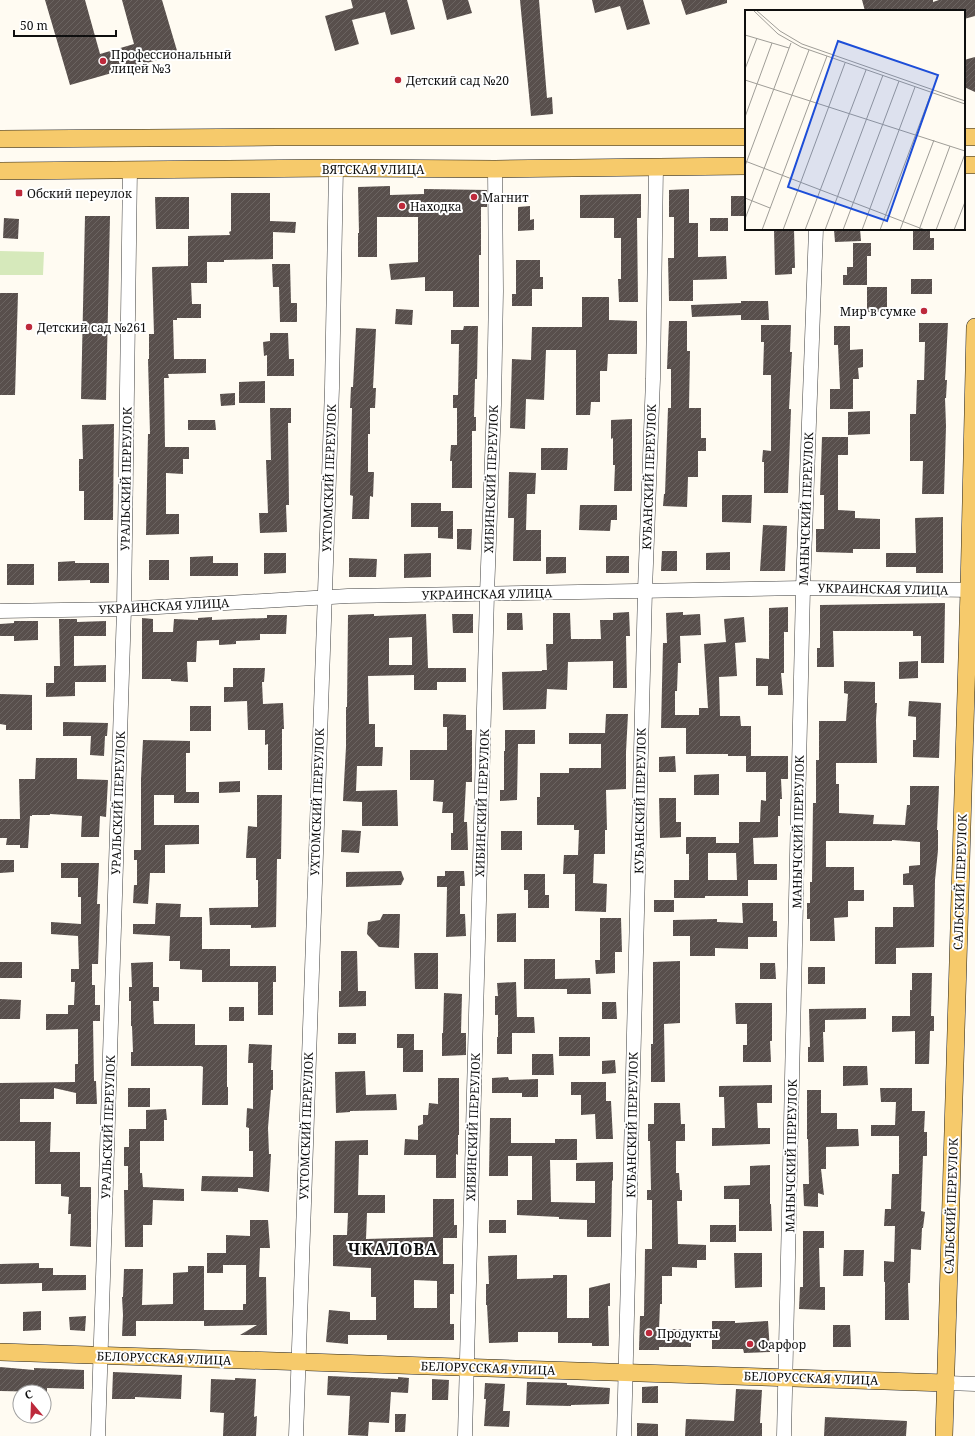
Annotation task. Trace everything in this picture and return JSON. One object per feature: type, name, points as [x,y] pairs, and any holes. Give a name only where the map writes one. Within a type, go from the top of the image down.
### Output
[{"type":"main road","points":[[0,139],[276,136],[745,137]]},
{"type":"main road","name":"ВЯТСКАЯ УЛИЦА","points":[[0,171],[336,168],[495,170],[656,166],[745,166]]},
{"type":"main road","name":"САЛЬСКИЙ ПЕРЕУЛОК","points":[[944,1436],[972,590],[975,327]]},
{"type":"main road","name":"БЕЛОРУССКАЯ УЛИЦА","points":[[0,1352],[946,1383]]},
{"type":"street","name":"КУБАНСКИЙ ПЕРЕУЛОК","points":[[624,1436],[645,590],[653,379],[656,166]]},
{"type":"street","name":"УХТОМСКИЙ ПЕРЕУЛОК","points":[[296,1436],[332,388],[336,168]]},
{"type":"street","name":"УРАЛЬСКИЙ ПЕРЕУЛОК","points":[[98,1436],[124,609],[130,170]]},
{"type":"street","name":"ХИБИНСКИЙ ПЕРЕУЛОК","points":[[465,1436],[494,405],[496,291],[495,170]]},
{"type":"street","name":"МАНЫЧСКИЙ ПЕРЕУЛОК","points":[[784,1436],[804,588],[816,230]]},
{"type":"street","name":"УКРАИНСКАЯ УЛИЦА","points":[[0,611],[124,609],[324,597],[645,590],[804,588],[972,590]]},
{"type":"street","name":"БЕЛОРУССКАЯ УЛИЦА","points":[[946,1383],[975,1384]]},
{"type":"green space","points":[[0,251],[44,252],[43,275],[0,275]]},
{"type":"building","points":[[45,0],[85,0],[100,54],[134,44],[122,0],[162,0],[178,54],[70,85]]},
{"type":"building","points":[[351,0],[407,0],[415,29],[391,35],[385,12],[352,20],[359,44],[335,51],[325,16],[353,8]]},
{"type":"building","points":[[442,0],[468,0],[472,13],[447,20]]},
{"type":"building","points":[[520,0],[539,0],[547,98],[552,97],[553,114],[531,116]]},
{"type":"building","points":[[592,0],[643,0],[650,24],[627,30],[620,6],[595,13]]},
{"type":"building","points":[[681,0],[727,0],[727,3],[686,15]]},
{"type":"building","points":[[862,0],[933,0],[933,2],[939,0],[975,0],[975,16],[965,19],[965,10],[865,10]]},
{"type":"building","points":[[975,57],[975,92],[965,87],[965,60]]},
{"type":"building","points":[[390,186],[390,195],[424,194],[424,189],[487,190],[487,207],[481,207],[479,307],[453,307],[453,291],[425,291],[425,277],[391,280],[389,264],[418,262],[418,217],[377,217],[377,257],[358,257],[358,187]]},
{"type":"building","points":[[689,189],[689,223],[698,223],[698,257],[726,256],[727,279],[693,280],[693,301],[669,301],[668,258],[674,258],[674,217],[669,217],[669,190]]},
{"type":"building","points":[[231,193],[270,193],[270,221],[296,222],[295,233],[273,232],[273,259],[224,260],[224,262],[207,262],[207,283],[191,283],[192,304],[201,304],[201,318],[177,318],[177,320],[173,320],[174,359],[206,359],[206,373],[168,374],[169,378],[164,378],[165,447],[189,447],[189,459],[183,459],[183,474],[166,473],[166,514],[179,514],[179,534],[146,535],[148,434],[150,434],[148,359],[149,334],[154,334],[152,267],[188,266],[188,236],[230,235]]},
{"type":"building","points":[[641,194],[641,218],[637,218],[638,302],[619,302],[618,279],[621,279],[621,238],[614,238],[614,218],[580,218],[580,195]]},
{"type":"building","points":[[731,196],[745,196],[745,216],[731,216]]},
{"type":"building","points":[[155,197],[189,197],[189,229],[156,229]]},
{"type":"building","points":[[530,206],[530,220],[534,219],[534,230],[518,231],[518,207]]},
{"type":"building","points":[[85,216],[110,216],[106,400],[81,399]]},
{"type":"building","points":[[4,218],[19,219],[18,239],[3,238]]},
{"type":"building","points":[[710,218],[728,218],[728,231],[710,231]]},
{"type":"building","points":[[774,230],[794,230],[795,268],[792,268],[792,274],[775,275]]},
{"type":"building","points":[[834,230],[860,230],[861,241],[835,242]]},
{"type":"building","points":[[913,230],[930,230],[930,238],[934,238],[934,250],[913,250]]},
{"type":"building","points":[[853,243],[871,243],[871,256],[867,256],[867,285],[843,285],[843,275],[847,275],[847,267],[853,267]]},
{"type":"building","points":[[516,260],[540,260],[540,277],[543,277],[543,289],[532,289],[532,306],[512,306],[512,294],[516,294]]},
{"type":"building","points":[[272,264],[290,264],[291,303],[297,303],[297,322],[280,322],[279,287],[273,287]]},
{"type":"building","points":[[911,279],[932,279],[932,294],[911,294]]},
{"type":"building","points":[[867,287],[887,287],[887,312],[867,312]]},
{"type":"building","points":[[0,293],[18,293],[15,395],[0,395]]},
{"type":"building","points":[[582,297],[609,297],[609,320],[637,321],[637,354],[608,354],[607,371],[600,371],[600,402],[591,402],[590,415],[576,415],[576,350],[546,350],[544,400],[526,399],[525,429],[510,428],[512,359],[531,360],[532,327],[582,327]]},
{"type":"building","points":[[741,301],[768,301],[769,320],[741,320],[741,315],[692,317],[691,305],[741,303]]},
{"type":"building","points":[[396,309],[413,310],[412,325],[395,324]]},
{"type":"building","points":[[669,321],[687,321],[687,351],[690,351],[689,408],[701,408],[701,438],[706,438],[706,451],[698,451],[698,477],[688,477],[687,507],[663,506],[665,494],[668,408],[671,408],[671,369],[667,369]]},
{"type":"building","points":[[919,323],[948,323],[945,380],[947,380],[945,398],[946,426],[944,494],[922,494],[923,461],[910,461],[910,414],[916,414],[917,380],[924,380],[925,342],[919,342]]},
{"type":"building","points":[[761,325],[791,325],[790,352],[792,352],[789,409],[791,409],[788,493],[764,493],[764,462],[762,462],[763,450],[771,451],[771,375],[763,375],[764,342],[761,342]]},
{"type":"building","points":[[464,326],[478,326],[477,379],[475,379],[474,417],[476,417],[476,431],[472,431],[472,488],[452,488],[452,461],[450,461],[451,445],[457,445],[457,408],[453,408],[453,395],[458,395],[459,344],[451,344],[451,330],[463,330]]},
{"type":"building","points":[[834,326],[850,326],[850,350],[863,349],[863,367],[858,368],[859,379],[853,379],[853,409],[830,409],[830,389],[840,389],[838,345],[834,345]]},
{"type":"building","points":[[356,328],[376,329],[373,388],[376,388],[375,408],[370,408],[370,434],[368,434],[368,472],[374,472],[373,497],[370,496],[369,519],[352,519],[353,496],[350,495],[352,408],[350,408],[351,387],[353,387]]},
{"type":"building","points":[[270,333],[288,333],[289,359],[294,359],[294,376],[267,376],[267,355],[264,356],[263,342],[270,341]]},
{"type":"building","points":[[265,381],[265,403],[239,403],[239,382]]},
{"type":"building","points":[[235,393],[235,405],[221,406],[220,394]]},
{"type":"building","points":[[270,408],[291,408],[291,423],[288,423],[289,505],[286,505],[287,532],[260,533],[259,513],[268,513],[266,460],[271,460]]},
{"type":"building","points":[[870,411],[870,434],[848,435],[848,412]]},
{"type":"building","points":[[632,419],[632,491],[614,491],[615,465],[613,465],[611,420]]},
{"type":"building","points":[[188,420],[215,420],[216,430],[188,430]]},
{"type":"building","points":[[114,424],[113,520],[84,520],[84,491],[79,491],[79,459],[83,459],[82,425]]},
{"type":"building","points":[[822,437],[848,437],[848,455],[838,455],[838,510],[855,511],[855,518],[880,519],[880,549],[853,549],[853,553],[816,552],[816,529],[824,529],[824,495],[820,495]]},
{"type":"building","points":[[541,448],[568,448],[567,470],[541,470]]},
{"type":"building","points":[[509,472],[536,473],[535,494],[527,494],[526,530],[541,530],[541,561],[513,561],[514,518],[508,518]]},
{"type":"building","points":[[722,495],[752,495],[751,523],[722,522]]},
{"type":"building","points":[[411,503],[441,503],[441,511],[453,511],[453,539],[438,538],[438,527],[411,527]]},
{"type":"building","points":[[580,505],[617,505],[617,520],[611,520],[610,531],[579,530]]},
{"type":"building","points":[[943,517],[943,573],[916,573],[916,567],[886,567],[886,553],[916,553],[915,518]]},
{"type":"building","points":[[763,525],[787,526],[785,571],[760,571]]},
{"type":"building","points":[[457,529],[472,529],[471,550],[457,549]]},
{"type":"building","points":[[662,551],[677,551],[677,571],[661,571]]},
{"type":"building","points":[[730,552],[730,570],[706,570],[706,553]]},
{"type":"building","points":[[264,553],[286,553],[286,573],[264,574]]},
{"type":"building","points":[[431,553],[431,577],[404,578],[404,554]]},
{"type":"building","points":[[213,556],[213,563],[238,563],[238,576],[190,576],[190,557]]},
{"type":"building","points":[[606,556],[629,556],[629,573],[606,573]]},
{"type":"building","points":[[546,557],[566,557],[566,573],[546,574]]},
{"type":"building","points":[[349,558],[377,559],[376,577],[349,577]]},
{"type":"building","points":[[149,560],[169,560],[169,580],[149,580]]},
{"type":"building","points":[[75,561],[75,563],[109,563],[109,583],[90,583],[90,580],[58,581],[58,562]]},
{"type":"building","points":[[7,564],[34,564],[34,585],[7,585]]},
{"type":"building","points":[[945,603],[944,663],[921,663],[921,636],[913,636],[913,631],[833,631],[834,667],[817,667],[817,648],[820,648],[820,605]]},
{"type":"building","points":[[788,607],[788,632],[784,632],[784,673],[781,673],[783,695],[768,695],[768,686],[756,686],[756,658],[769,659],[769,608]]},
{"type":"building","points":[[629,612],[630,636],[626,636],[627,688],[613,688],[613,661],[568,662],[567,690],[547,689],[546,709],[503,710],[502,672],[547,670],[546,644],[553,644],[553,613],[570,613],[571,639],[601,639],[600,620],[613,620],[613,613]]},
{"type":"building","points":[[683,612],[683,615],[700,614],[701,635],[680,636],[681,663],[678,663],[677,691],[675,691],[675,715],[699,715],[699,708],[708,708],[704,644],[726,642],[724,619],[744,617],[746,642],[735,643],[737,676],[719,677],[720,716],[740,716],[741,726],[751,726],[751,756],[728,756],[728,754],[686,754],[686,728],[661,728],[663,643],[667,643],[666,613]]},
{"type":"building","points":[[507,613],[522,613],[523,630],[507,630]]},
{"type":"building","points":[[374,614],[374,616],[426,614],[428,668],[466,668],[466,682],[437,682],[437,690],[414,690],[414,675],[368,676],[369,724],[375,724],[375,747],[383,747],[382,766],[357,766],[356,791],[397,790],[398,826],[362,826],[362,802],[343,801],[346,747],[348,615]],"holes":[[[412,637],[412,665],[389,665],[389,638]]]},
{"type":"building","points":[[452,614],[473,614],[473,633],[453,633]]},
{"type":"building","points":[[267,615],[287,615],[286,634],[260,634],[260,640],[236,641],[236,644],[219,645],[219,640],[197,641],[196,662],[187,662],[188,682],[171,681],[171,679],[142,679],[142,618],[153,619],[153,632],[173,632],[174,619],[198,620],[198,618],[212,617],[212,620],[267,618]]},
{"type":"building","points":[[59,619],[77,619],[77,622],[106,621],[106,636],[74,636],[74,666],[106,665],[106,682],[75,682],[75,696],[46,697],[46,683],[54,683],[54,666],[60,666]]},
{"type":"building","points":[[14,621],[38,621],[38,640],[14,641],[14,636],[0,636],[0,624],[14,623]]},
{"type":"building","points":[[918,661],[918,678],[899,679],[899,662]]},
{"type":"building","points":[[233,668],[265,668],[264,682],[262,682],[263,704],[283,703],[284,729],[282,729],[282,770],[268,770],[268,744],[265,745],[265,730],[248,730],[247,701],[224,702],[224,687],[233,687]]},
{"type":"building","points":[[844,681],[875,682],[875,703],[877,703],[877,763],[836,763],[836,784],[839,784],[839,813],[874,815],[873,824],[905,825],[907,805],[910,805],[910,786],[939,786],[934,947],[896,948],[896,964],[875,964],[875,927],[893,927],[893,907],[914,907],[913,885],[903,885],[903,874],[909,873],[909,866],[920,865],[920,842],[892,840],[826,841],[826,867],[854,867],[854,890],[864,890],[864,901],[848,901],[848,917],[834,918],[835,941],[810,941],[810,919],[807,919],[807,903],[810,903],[810,882],[812,882],[813,803],[816,803],[816,760],[819,760],[819,721],[846,721],[848,694],[844,693]]},
{"type":"building","points":[[0,694],[32,695],[32,730],[6,730],[6,725],[0,724]]},
{"type":"building","points":[[909,701],[941,703],[939,758],[913,757],[913,740],[916,740],[916,717],[908,716]]},
{"type":"building","points":[[190,706],[211,706],[211,731],[190,731]]},
{"type":"building","points":[[443,714],[466,715],[466,730],[472,730],[472,782],[466,782],[464,822],[467,822],[468,850],[451,850],[453,813],[442,813],[443,802],[433,801],[434,780],[410,780],[410,750],[447,750],[447,727],[443,727]]},
{"type":"building","points":[[606,714],[628,714],[626,789],[606,790],[607,830],[605,830],[605,854],[594,854],[593,883],[607,884],[606,912],[575,911],[575,874],[563,874],[564,855],[578,855],[579,830],[574,830],[574,825],[537,825],[537,797],[540,797],[540,773],[569,773],[569,768],[601,768],[601,744],[569,744],[569,733],[605,733]]},
{"type":"building","points":[[63,722],[108,723],[107,736],[105,736],[104,756],[90,755],[91,736],[63,736]]},
{"type":"building","points":[[505,730],[535,730],[535,744],[518,744],[517,800],[500,801],[500,790],[504,790]]},
{"type":"building","points":[[143,740],[190,741],[190,753],[186,753],[186,792],[199,792],[199,803],[174,803],[174,795],[154,795],[154,825],[199,825],[199,844],[165,845],[165,873],[150,873],[148,904],[133,903],[134,885],[137,885],[137,860],[134,860],[134,850],[141,850],[141,779]]},
{"type":"building","points":[[675,756],[676,772],[659,772],[659,757]]},
{"type":"building","points":[[746,756],[788,756],[788,779],[781,779],[782,799],[780,799],[780,816],[778,816],[778,837],[753,838],[754,864],[777,864],[777,880],[748,880],[748,896],[674,898],[674,880],[689,880],[689,854],[686,854],[686,837],[716,837],[716,843],[739,843],[739,822],[760,822],[761,800],[766,801],[766,772],[746,772]],"holes":[[[708,853],[736,853],[737,880],[708,880]]]},
{"type":"building","points":[[36,758],[77,758],[77,779],[108,780],[106,817],[100,816],[99,837],[81,837],[82,816],[50,814],[30,816],[28,848],[20,848],[20,845],[6,845],[7,838],[0,838],[0,819],[20,819],[19,779],[35,779]]},
{"type":"building","points":[[719,774],[719,795],[694,795],[694,775]]},
{"type":"building","points":[[240,781],[240,792],[219,793],[219,782]]},
{"type":"building","points":[[257,795],[282,795],[281,859],[277,859],[276,927],[251,928],[251,925],[210,925],[209,908],[258,907],[256,858],[246,858],[248,826],[257,827]]},
{"type":"building","points":[[659,798],[676,798],[676,822],[681,822],[681,837],[660,838]]},
{"type":"building","points":[[342,830],[361,831],[359,853],[341,852]]},
{"type":"building","points":[[501,831],[522,831],[522,850],[501,850]]},
{"type":"building","points":[[0,860],[14,860],[14,872],[0,873]]},
{"type":"building","points":[[61,863],[99,863],[97,904],[100,904],[98,964],[92,964],[92,985],[95,985],[95,1005],[100,1005],[100,1021],[93,1021],[94,1081],[96,1081],[97,1104],[76,1104],[76,1093],[54,1088],[54,1099],[20,1099],[20,1122],[51,1122],[50,1152],[80,1152],[80,1187],[91,1187],[91,1247],[70,1246],[71,1214],[68,1214],[69,1197],[61,1196],[61,1184],[35,1184],[35,1141],[0,1141],[0,1083],[75,1082],[75,1064],[78,1064],[78,1029],[46,1030],[46,1014],[68,1014],[68,1005],[74,1005],[75,982],[71,982],[71,969],[79,969],[78,936],[51,934],[51,922],[81,924],[81,897],[78,897],[78,878],[61,878]]},
{"type":"building","points":[[401,871],[404,879],[401,885],[346,887],[346,872]]},
{"type":"building","points":[[445,871],[464,871],[465,886],[460,886],[460,914],[465,914],[466,936],[446,937],[447,887],[437,887],[437,876],[445,876]]},
{"type":"building","points":[[524,874],[545,874],[545,895],[549,895],[549,908],[528,908],[528,890],[524,890]]},
{"type":"building","points":[[654,900],[674,900],[674,912],[654,912]]},
{"type":"building","points":[[156,903],[181,904],[180,917],[202,917],[202,949],[230,949],[230,966],[276,966],[276,982],[273,982],[273,1015],[258,1015],[258,982],[202,982],[202,970],[180,969],[180,961],[169,961],[170,936],[133,934],[133,924],[155,924]]},
{"type":"building","points":[[742,903],[773,903],[773,921],[777,921],[777,937],[748,937],[748,949],[715,948],[715,956],[690,956],[690,936],[673,936],[673,920],[717,919],[717,922],[743,923]]},
{"type":"building","points":[[516,913],[516,942],[497,942],[497,914]]},
{"type":"building","points":[[383,914],[400,914],[399,948],[379,947],[367,934],[368,922],[380,920]]},
{"type":"building","points":[[600,918],[621,918],[622,952],[615,952],[615,973],[596,974],[595,960],[600,960]]},
{"type":"building","points":[[341,951],[357,951],[358,991],[366,991],[366,1006],[339,1007],[339,991],[341,991]]},
{"type":"building","points":[[414,953],[438,953],[438,989],[415,989]]},
{"type":"building","points":[[524,959],[555,959],[555,979],[590,978],[591,994],[567,994],[567,989],[524,989]]},
{"type":"building","points":[[680,961],[680,1023],[664,1024],[665,1082],[651,1082],[651,1044],[653,1044],[653,962]]},
{"type":"building","points":[[0,962],[22,962],[22,978],[0,978]]},
{"type":"building","points":[[153,962],[153,987],[159,987],[159,1001],[153,1001],[154,1024],[195,1024],[195,1045],[227,1045],[228,1105],[202,1105],[203,1067],[201,1066],[131,1066],[131,1052],[133,1052],[129,987],[132,987],[131,963]]},
{"type":"building","points":[[760,963],[775,963],[776,979],[760,979]]},
{"type":"building","points":[[808,967],[825,967],[825,984],[808,984]]},
{"type":"building","points":[[912,973],[932,973],[931,1016],[934,1016],[934,1031],[930,1031],[929,1064],[915,1064],[915,1031],[892,1032],[892,1016],[910,1016],[910,990],[912,990]]},
{"type":"building","points":[[516,982],[517,1017],[534,1017],[535,1033],[512,1033],[512,1054],[497,1054],[498,1015],[495,1015],[495,996],[498,996],[497,983]]},
{"type":"building","points":[[444,993],[462,994],[461,1033],[466,1033],[466,1055],[442,1056]]},
{"type":"building","points":[[0,999],[21,1000],[20,1019],[0,1019]]},
{"type":"building","points":[[602,1002],[616,1002],[617,1019],[602,1019]]},
{"type":"building","points":[[735,1003],[772,1003],[772,1041],[770,1041],[771,1062],[743,1062],[743,1045],[747,1045],[747,1024],[736,1024]]},
{"type":"building","points":[[229,1007],[244,1007],[244,1021],[229,1021]]},
{"type":"building","points":[[866,1008],[866,1019],[825,1020],[825,1032],[823,1032],[824,1062],[808,1062],[808,1047],[810,1047],[809,1009]]},
{"type":"building","points":[[338,1033],[356,1033],[356,1044],[338,1044]]},
{"type":"building","points":[[397,1034],[414,1034],[414,1050],[423,1050],[423,1072],[403,1072],[403,1048],[397,1048]]},
{"type":"building","points":[[559,1037],[590,1037],[590,1056],[559,1056]]},
{"type":"building","points":[[249,1044],[272,1045],[271,1070],[273,1070],[273,1090],[271,1090],[268,1128],[269,1154],[271,1154],[269,1192],[238,1188],[238,1192],[201,1191],[202,1176],[253,1177],[253,1151],[249,1151],[249,1128],[246,1127],[247,1108],[253,1109],[253,1063],[248,1063]]},
{"type":"building","points":[[532,1054],[553,1054],[554,1075],[532,1075]]},
{"type":"building","points":[[615,1060],[616,1073],[602,1074],[602,1061]]},
{"type":"building","points":[[843,1066],[867,1066],[868,1085],[843,1086]]},
{"type":"building","points":[[365,1071],[366,1095],[396,1094],[397,1110],[350,1111],[336,1113],[335,1072]]},
{"type":"building","points":[[508,1077],[509,1080],[538,1079],[538,1097],[522,1097],[522,1093],[492,1093],[492,1078]]},
{"type":"building","points":[[438,1078],[459,1078],[459,1135],[458,1155],[456,1154],[456,1178],[436,1178],[436,1155],[404,1155],[405,1139],[418,1140],[418,1126],[423,1124],[423,1115],[428,1115],[429,1103],[438,1104]]},
{"type":"building","points":[[571,1082],[606,1082],[606,1101],[611,1101],[613,1139],[596,1139],[595,1114],[581,1115],[581,1095],[571,1095]]},
{"type":"building","points":[[772,1085],[772,1103],[757,1103],[758,1128],[770,1128],[770,1144],[712,1146],[712,1128],[725,1128],[724,1097],[719,1097],[719,1086]]},
{"type":"building","points":[[128,1088],[150,1088],[150,1107],[128,1107]]},
{"type":"building","points":[[880,1088],[912,1088],[912,1111],[925,1111],[924,1132],[927,1132],[927,1156],[923,1156],[921,1211],[925,1212],[922,1228],[921,1250],[911,1249],[910,1283],[908,1283],[909,1320],[885,1320],[884,1261],[894,1262],[895,1226],[884,1226],[885,1209],[891,1209],[892,1174],[899,1174],[899,1136],[871,1136],[871,1125],[895,1125],[896,1102],[881,1102]]},
{"type":"building","points":[[807,1090],[821,1090],[821,1113],[837,1113],[837,1129],[858,1129],[859,1146],[826,1147],[826,1169],[821,1169],[824,1195],[818,1193],[818,1207],[804,1206],[803,1184],[809,1184]]},
{"type":"building","points":[[654,1103],[680,1103],[681,1124],[685,1124],[685,1141],[676,1141],[676,1173],[679,1173],[680,1190],[682,1190],[682,1201],[677,1201],[678,1244],[706,1245],[706,1260],[697,1260],[697,1268],[672,1267],[672,1276],[662,1276],[662,1304],[660,1304],[659,1329],[691,1329],[691,1347],[659,1347],[659,1350],[639,1350],[640,1316],[644,1316],[645,1249],[652,1249],[652,1200],[647,1200],[647,1190],[651,1190],[650,1141],[648,1141],[648,1124],[654,1124]]},
{"type":"building","points":[[166,1109],[167,1120],[164,1120],[164,1141],[140,1141],[140,1173],[142,1173],[143,1187],[184,1189],[184,1201],[153,1200],[152,1225],[143,1225],[143,1247],[125,1247],[124,1190],[128,1190],[128,1166],[124,1166],[124,1147],[129,1147],[129,1129],[146,1129],[146,1110]]},
{"type":"building","points":[[490,1118],[511,1118],[511,1143],[555,1143],[555,1139],[577,1139],[577,1160],[550,1160],[551,1202],[595,1203],[595,1181],[576,1181],[576,1163],[613,1162],[611,1237],[587,1237],[587,1220],[517,1215],[517,1200],[532,1200],[532,1156],[508,1156],[508,1176],[489,1176]]},
{"type":"building","points":[[368,1140],[368,1155],[359,1155],[358,1195],[385,1195],[385,1213],[367,1213],[366,1239],[433,1237],[433,1199],[454,1199],[454,1225],[457,1225],[457,1238],[443,1238],[443,1264],[454,1264],[454,1294],[450,1294],[450,1324],[454,1324],[454,1340],[387,1340],[387,1335],[348,1335],[348,1344],[326,1342],[329,1310],[350,1312],[350,1320],[376,1320],[376,1297],[371,1297],[371,1268],[333,1266],[333,1235],[347,1235],[348,1213],[334,1213],[335,1141]],"holes":[[[414,1280],[437,1281],[437,1308],[414,1308]]]},
{"type":"building","points":[[770,1165],[772,1231],[739,1231],[739,1199],[724,1199],[724,1186],[750,1185],[750,1166]]},
{"type":"building","points":[[250,1220],[268,1220],[270,1248],[260,1248],[259,1277],[266,1277],[267,1335],[240,1335],[257,1325],[204,1326],[204,1321],[136,1321],[136,1336],[122,1336],[124,1269],[143,1269],[142,1305],[173,1304],[173,1273],[188,1272],[188,1266],[204,1266],[204,1310],[243,1310],[243,1304],[246,1304],[246,1265],[223,1265],[223,1273],[207,1273],[207,1253],[226,1253],[226,1235],[250,1236]]},
{"type":"building","points":[[489,1220],[506,1220],[506,1233],[489,1233]]},
{"type":"building","points":[[710,1225],[736,1225],[736,1242],[710,1242]]},
{"type":"building","points":[[803,1231],[824,1231],[824,1248],[819,1248],[820,1287],[825,1287],[825,1310],[799,1309],[800,1287],[803,1287]]},
{"type":"building","points":[[844,1250],[864,1250],[863,1276],[843,1276]]},
{"type":"building","points":[[734,1253],[762,1253],[762,1287],[735,1288]]},
{"type":"building","points":[[517,1255],[517,1279],[553,1278],[553,1275],[567,1275],[567,1318],[589,1318],[589,1288],[610,1283],[610,1306],[608,1306],[609,1346],[592,1346],[592,1343],[558,1343],[558,1332],[518,1332],[518,1342],[489,1343],[486,1305],[486,1284],[489,1284],[488,1256]]},
{"type":"building","points":[[39,1263],[39,1268],[53,1268],[53,1275],[86,1275],[86,1290],[42,1291],[42,1283],[0,1284],[0,1264]]},
{"type":"building","points":[[41,1311],[41,1330],[23,1331],[23,1312]]},
{"type":"building","points":[[86,1316],[85,1331],[70,1330],[69,1317]]},
{"type":"building","points":[[712,1321],[735,1321],[735,1323],[768,1321],[770,1352],[744,1353],[743,1349],[712,1349]]},
{"type":"building","points":[[833,1325],[850,1325],[851,1347],[833,1347]]},
{"type":"building","points":[[0,1367],[34,1370],[34,1368],[84,1370],[84,1389],[52,1388],[52,1384],[12,1384],[12,1391],[0,1391]]},
{"type":"building","points":[[113,1372],[182,1375],[181,1399],[135,1397],[135,1399],[112,1399]]},
{"type":"building","points":[[328,1376],[398,1379],[398,1377],[409,1378],[408,1393],[391,1392],[389,1423],[369,1422],[368,1436],[348,1435],[350,1396],[327,1395]]},
{"type":"building","points":[[235,1378],[256,1379],[254,1417],[257,1416],[256,1436],[223,1436],[224,1413],[210,1412],[211,1379],[235,1380]]},
{"type":"building","points":[[432,1379],[449,1380],[448,1400],[432,1400]]},
{"type":"building","points":[[527,1382],[567,1383],[567,1385],[610,1388],[609,1404],[571,1406],[526,1405]]},
{"type":"building","points":[[485,1383],[505,1384],[503,1411],[510,1411],[509,1427],[484,1426],[486,1399],[484,1399]]},
{"type":"building","points":[[658,1386],[658,1403],[642,1403],[642,1387]]},
{"type":"building","points":[[736,1389],[762,1390],[760,1423],[762,1423],[762,1436],[685,1436],[686,1419],[734,1421]]},
{"type":"building","points":[[395,1414],[406,1414],[405,1432],[395,1432]]},
{"type":"building","points":[[825,1417],[907,1421],[906,1436],[824,1436]]},
{"type":"building","points":[[637,1423],[658,1424],[658,1436],[637,1436]]},
{"type":"place","name":"Профессиональный лицей №3","points":[[103,61]]},
{"type":"place","name":"Детский сад №20","points":[[398,80]]},
{"type":"place","name":"Обский переулок","points":[[19,193]]},
{"type":"place","name":"Магнит","points":[[474,197]]},
{"type":"place","name":"Находка","points":[[402,206]]},
{"type":"place","name":"Мир в сумке","points":[[924,311]]},
{"type":"place","name":"Детский сад №261","points":[[29,327]]},
{"type":"place","name":"Продукты","points":[[649,1333]]},
{"type":"place","name":"Фарфор","points":[[750,1344]]},
{"type":"district","name":"ЧКАЛОВА","points":[[393,1249]]}]
